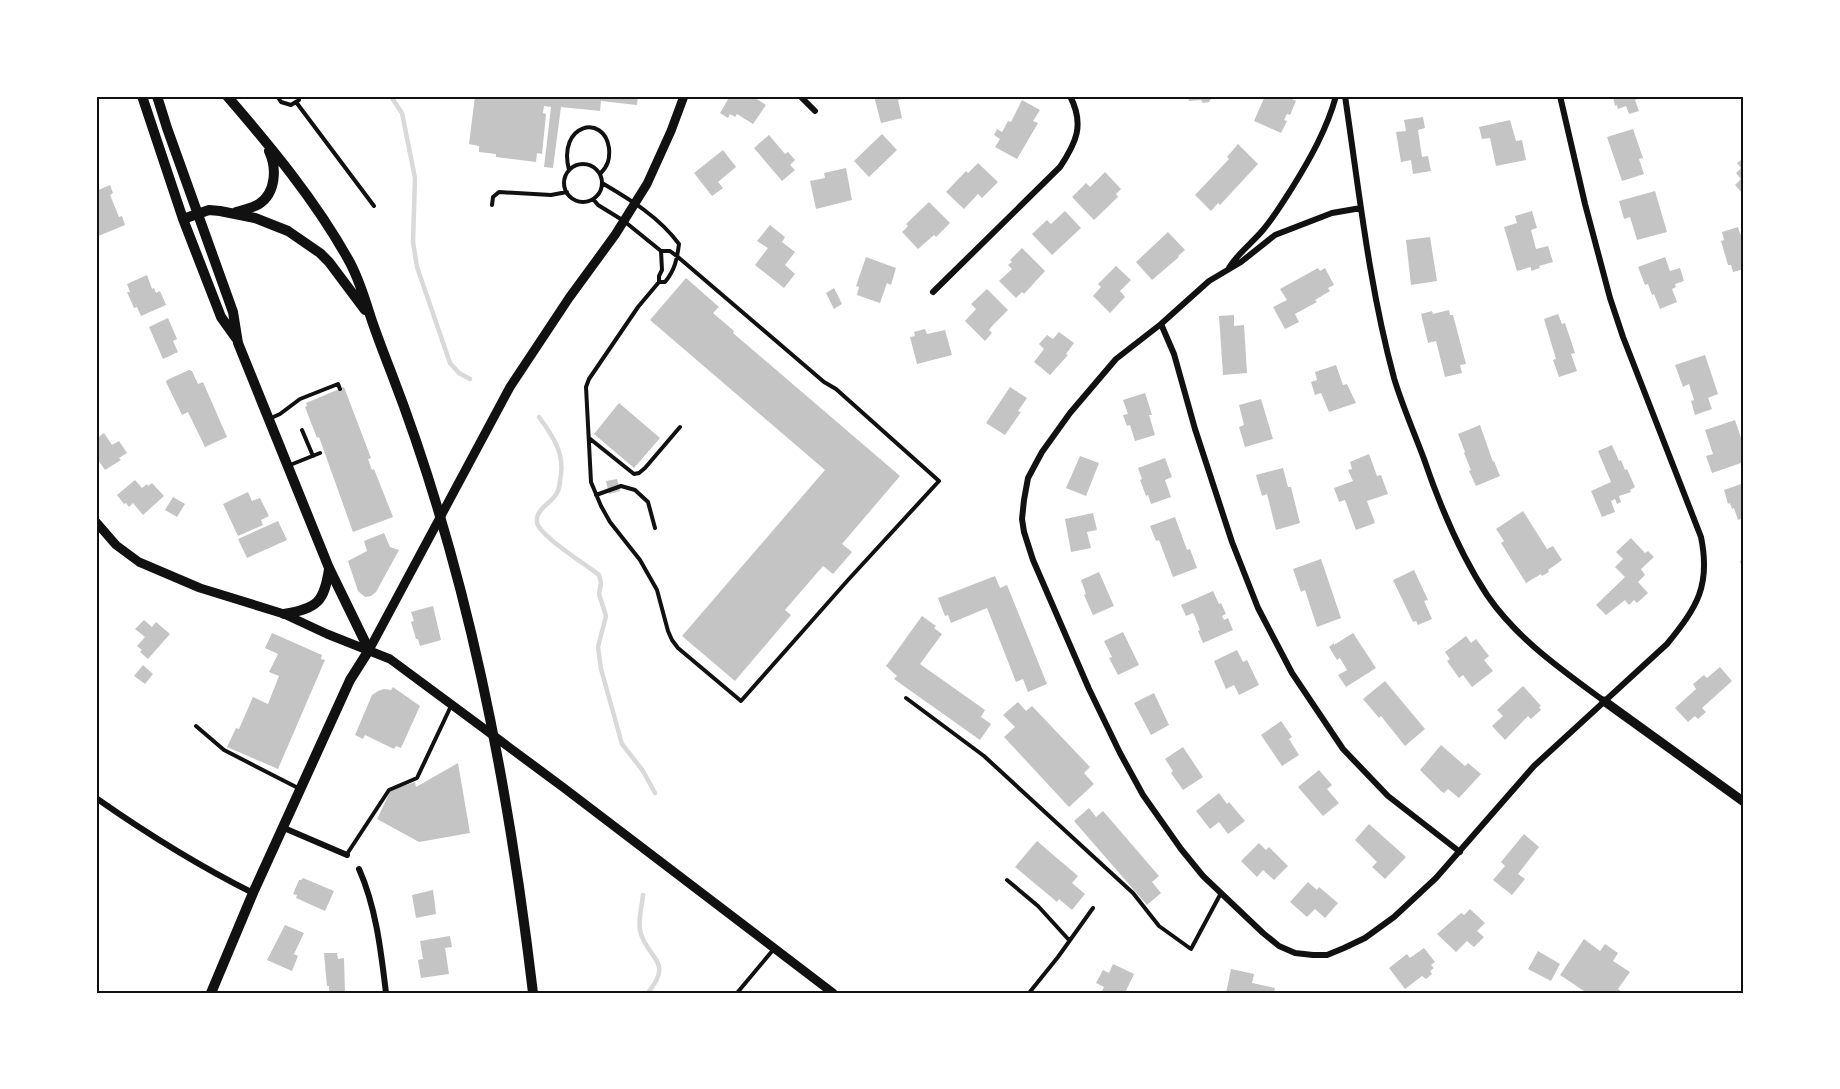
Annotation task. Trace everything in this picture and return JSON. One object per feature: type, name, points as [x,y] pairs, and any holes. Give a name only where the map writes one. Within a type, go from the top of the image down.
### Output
[{"type":"main road","points":[[142,96],[183,219],[221,317],[238,343]]},
{"type":"main road","points":[[157,96],[232,312],[238,343],[329,568],[369,650],[350,680],[253,893],[211,993]]},
{"type":"main road","points":[[227,96],[317,209],[349,260],[362,286],[370,317],[411,426],[448,544],[477,655],[513,838],[533,993]]},
{"type":"main road","points":[[233,213],[258,205],[266,198],[272,187],[274,166],[260,135]]},
{"type":"main road","points":[[183,219],[208,210],[255,218],[288,231],[320,253],[345,282],[370,317]]},
{"type":"main road","points":[[284,614],[306,609],[321,598],[326,588],[329,568]]},
{"type":"street","points":[[369,650],[510,387],[647,184],[684,96]]},
{"type":"street","points":[[800,96],[815,111]]},
{"type":"street","points":[[933,292],[1059,167],[1072,148],[1077,135],[1076,115],[1070,96]]},
{"type":"street","points":[[1229,268],[1235,258],[1263,231],[1284,201],[1311,157],[1336,96]]},
{"type":"street","points":[[1345,96],[1379,317],[1395,380],[1436,494],[1469,565],[1488,596],[1537,650],[1744,802]]},
{"type":"street","points":[[1361,208],[1332,213],[1275,235],[1241,262],[1209,281],[1161,324],[1116,359],[1070,413],[1042,452],[1029,478],[1022,519],[1033,560],[1089,689],[1143,795],[1203,876],[1263,933],[1279,946],[1295,953],[1327,955],[1365,938],[1394,917],[1436,878],[1534,766],[1667,644],[1684,623],[1704,580],[1705,564],[1701,537],[1610,298],[1560,96]]},
{"type":"street","points":[[1161,324],[1174,354],[1195,429],[1232,542],[1258,608],[1292,673],[1343,749],[1388,796],[1460,852]]},
{"type":"street","points":[[96,522],[116,545],[139,561],[200,588],[284,614],[390,659],[530,762],[833,993]]},
{"type":"street","points":[[96,798],[126,819],[253,893]]},
{"type":"street","points":[[284,828],[347,855]]},
{"type":"street","points":[[359,868],[370,902],[386,993]]},
{"type":"lane","points":[[277,96],[281,102],[291,105],[299,100],[298,96]]},
{"type":"lane","points":[[296,102],[374,206]]},
{"type":"lane","points":[[569,170],[566,159],[567,146],[572,135],[580,130],[594,128],[606,136],[609,146],[610,158],[606,168],[600,174]]},
{"type":"lane","points":[[586,164],[594,167],[600,174],[602,183],[600,192],[592,199],[585,202],[578,201],[567,192],[566,177],[569,170],[577,165],[586,164]]},
{"type":"lane","points":[[602,183],[636,203],[671,233],[679,244],[678,257],[671,275],[665,282],[659,282]]},
{"type":"lane","points":[[492,204],[492,197],[499,192],[551,195],[567,192]]},
{"type":"lane","points":[[592,199],[597,205],[624,221],[662,251],[670,251],[678,257],[836,390],[939,481],[848,579],[741,701],[678,648],[672,640],[657,590],[640,560],[610,522],[591,482],[585,394],[589,379],[638,307],[659,282],[662,270],[662,251]]},
{"type":"lane","points":[[268,419],[280,414],[300,399],[338,384],[340,389]]},
{"type":"lane","points":[[589,437],[634,474],[645,468],[680,427]]},
{"type":"lane","points":[[302,430],[313,456]]},
{"type":"lane","points":[[288,466],[320,453]]},
{"type":"lane","points":[[596,495],[621,486],[635,490],[648,502],[655,528]]},
{"type":"lane","points":[[906,698],[984,756],[1133,893],[1159,926],[1191,949],[1221,893]]},
{"type":"lane","points":[[347,855],[388,790],[417,778],[454,707]]},
{"type":"lane","points":[[196,726],[224,750],[300,790]]},
{"type":"lane","points":[[1007,880],[1038,906],[1069,940]]},
{"type":"lane","points":[[1029,993],[1093,908]]},
{"type":"lane","points":[[740,992],[774,948]]},
{"type":"building","points":[[475,96],[638,96],[637,105],[601,101],[600,111],[561,107],[553,168],[544,167],[551,107],[544,106],[543,113],[546,114],[542,154],[537,153],[536,162],[496,157],[496,154],[479,152],[479,146],[469,144]]},
{"type":"building","points":[[730,96],[752,96],[766,105],[753,124],[737,114],[735,117],[730,114],[728,118],[720,113]]},
{"type":"building","points":[[874,96],[901,96],[902,99],[898,100],[902,118],[881,123]]},
{"type":"building","points":[[1188,96],[1213,96],[1209,102],[1203,103],[1201,100],[1189,101]]},
{"type":"building","points":[[1265,96],[1273,98],[1273,96],[1291,96],[1290,98],[1296,101],[1290,115],[1287,114],[1284,120],[1287,121],[1281,133],[1254,121]]},
{"type":"building","points":[[1613,96],[1645,96],[1635,100],[1639,111],[1629,114],[1626,106],[1618,109],[1617,105],[1615,106]]},
{"type":"building","points":[[1022,100],[1040,110],[1033,121],[1038,123],[1017,159],[995,147],[1000,139],[994,135],[997,129],[1002,132],[1008,121],[1011,122]]},
{"type":"building","points":[[1423,117],[1425,128],[1418,130],[1422,157],[1428,156],[1431,171],[1413,174],[1411,160],[1401,162],[1396,132],[1406,131],[1404,120]]},
{"type":"building","points":[[1510,120],[1516,141],[1522,140],[1526,160],[1496,166],[1490,138],[1482,139],[1479,127]]},
{"type":"building","points":[[1633,129],[1643,158],[1639,159],[1644,174],[1622,181],[1607,137]]},
{"type":"building","points":[[882,134],[897,150],[869,177],[854,161]]},
{"type":"building","points":[[769,135],[785,154],[788,152],[795,160],[790,165],[795,170],[782,181],[754,148]]},
{"type":"building","points":[[1238,144],[1258,164],[1220,205],[1218,203],[1211,211],[1195,195],[1229,159],[1227,157]]},
{"type":"building","points":[[723,150],[736,167],[718,182],[723,188],[712,196],[694,173]]},
{"type":"building","points":[[1744,158],[1744,195],[1735,185],[1741,179],[1736,173],[1741,168],[1737,163]]},
{"type":"building","points":[[978,163],[998,182],[982,198],[978,194],[964,209],[946,192],[966,171],[968,173]]},
{"type":"building","points":[[846,168],[852,200],[816,209],[810,181],[825,178],[824,173]]},
{"type":"building","points":[[1105,172],[1121,189],[1116,194],[1118,197],[1094,220],[1072,197],[1086,183],[1090,187]]},
{"type":"building","points":[[110,185],[113,193],[110,195],[125,225],[96,237],[96,191]]},
{"type":"building","points":[[1655,191],[1667,232],[1637,240],[1630,217],[1624,219],[1619,201]]},
{"type":"building","points":[[929,202],[950,223],[936,237],[934,235],[918,249],[902,232],[908,226],[906,224]]},
{"type":"building","points":[[1065,211],[1081,228],[1052,255],[1032,234],[1047,220],[1051,224]]},
{"type":"building","points":[[1532,211],[1537,228],[1531,230],[1536,249],[1548,246],[1553,262],[1531,271],[1531,267],[1517,271],[1504,227],[1517,223],[1515,216]]},
{"type":"building","points":[[770,225],[785,237],[782,242],[795,252],[785,265],[795,274],[784,288],[755,265],[768,248],[757,241]]},
{"type":"building","points":[[1738,227],[1744,238],[1744,269],[1733,272],[1731,265],[1728,265],[1721,241],[1724,240],[1722,232]]},
{"type":"building","points":[[1168,232],[1185,250],[1152,280],[1136,262]]},
{"type":"building","points":[[1430,237],[1437,281],[1411,285],[1406,240]]},
{"type":"building","points":[[1022,248],[1045,271],[1024,294],[1022,292],[1016,298],[999,281],[1012,269],[1008,265],[1012,262],[1010,260]]},
{"type":"building","points":[[866,257],[896,268],[891,285],[887,283],[880,303],[857,295],[859,287],[856,286]]},
{"type":"building","points":[[1665,257],[1670,271],[1680,268],[1684,281],[1675,284],[1676,287],[1672,289],[1677,302],[1660,309],[1648,284],[1645,285],[1638,267]]},
{"type":"building","points":[[1116,266],[1131,280],[1120,291],[1125,297],[1110,313],[1093,296],[1101,287],[1098,284]]},
{"type":"building","points":[[1318,268],[1320,271],[1325,268],[1334,285],[1328,288],[1330,291],[1315,300],[1317,302],[1295,314],[1299,322],[1285,329],[1273,307],[1287,300],[1280,289]]},
{"type":"building","points":[[147,275],[152,289],[154,288],[156,293],[160,291],[166,305],[141,316],[137,307],[134,308],[127,292],[130,292],[127,284]]},
{"type":"building","points":[[686,278],[719,307],[713,313],[734,331],[733,333],[900,476],[842,544],[852,552],[833,574],[823,566],[785,610],[791,615],[735,681],[682,636],[825,470],[650,320]]},
{"type":"building","points":[[834,288],[842,304],[834,309],[826,293]]},
{"type":"building","points":[[987,289],[1008,310],[989,330],[992,333],[985,341],[965,321],[976,309],[971,304]]},
{"type":"building","points":[[1449,310],[1450,315],[1453,315],[1466,364],[1460,365],[1462,373],[1445,377],[1436,341],[1428,343],[1421,314]]},
{"type":"building","points":[[1558,314],[1562,324],[1565,323],[1575,353],[1571,354],[1577,371],[1559,377],[1544,319]]},
{"type":"building","points":[[1234,315],[1234,326],[1244,325],[1247,373],[1223,375],[1219,316]]},
{"type":"building","points":[[168,318],[177,339],[173,341],[178,352],[163,359],[149,327]]},
{"type":"building","points":[[925,329],[927,334],[945,330],[952,355],[917,364],[910,337],[915,336],[914,332]]},
{"type":"building","points":[[1059,332],[1074,343],[1066,354],[1068,355],[1050,375],[1034,362],[1044,349],[1039,344],[1047,335],[1053,339]]},
{"type":"building","points":[[1705,355],[1718,394],[1708,398],[1712,409],[1695,415],[1691,401],[1694,400],[1689,384],[1683,387],[1675,365]]},
{"type":"building","points":[[1336,365],[1343,385],[1347,384],[1356,403],[1329,412],[1321,393],[1315,395],[1311,382],[1317,380],[1315,372]]},
{"type":"building","points":[[189,370],[192,371],[198,384],[203,382],[227,437],[205,447],[188,412],[182,415],[166,382]]},
{"type":"building","points":[[344,387],[371,458],[368,459],[372,470],[374,469],[393,517],[353,532],[319,437],[317,438],[305,407],[306,403]]},
{"type":"building","points":[[1010,387],[1027,398],[1018,411],[1021,412],[1005,435],[986,423]]},
{"type":"building","points":[[1145,393],[1155,435],[1135,441],[1130,425],[1127,426],[1123,415],[1128,414],[1123,400]]},
{"type":"building","points":[[1261,399],[1273,439],[1245,447],[1239,427],[1244,425],[1239,405]]},
{"type":"building","points":[[619,403],[660,438],[634,468],[594,434]]},
{"type":"building","points":[[1735,420],[1744,447],[1744,462],[1712,473],[1706,456],[1713,454],[1705,430]]},
{"type":"building","points":[[1480,425],[1500,476],[1476,486],[1458,434]]},
{"type":"building","points":[[104,433],[112,445],[119,441],[127,453],[119,458],[121,460],[105,470],[96,457],[96,439]]},
{"type":"building","points":[[1612,445],[1635,487],[1630,490],[1631,492],[1619,496],[1621,502],[1617,504],[1615,499],[1611,501],[1615,512],[1602,517],[1591,491],[1611,482],[1598,451]]},
{"type":"building","points":[[1369,454],[1377,476],[1381,475],[1388,494],[1367,501],[1375,523],[1356,530],[1345,500],[1339,502],[1334,488],[1353,481],[1348,470],[1352,469],[1350,462]]},
{"type":"building","points":[[1080,456],[1099,463],[1086,496],[1066,488]]},
{"type":"building","points":[[1165,458],[1172,477],[1165,480],[1171,497],[1151,504],[1140,480],[1142,479],[1138,468]]},
{"type":"building","points":[[1283,468],[1288,487],[1291,487],[1300,523],[1276,530],[1267,494],[1262,496],[1256,475]]},
{"type":"building","points":[[617,479],[620,491],[609,494],[606,481]]},
{"type":"building","points":[[135,480],[142,488],[152,483],[164,496],[143,515],[133,503],[129,507],[117,495]]},
{"type":"building","points":[[1744,483],[1744,526],[1741,519],[1738,520],[1734,508],[1732,509],[1730,503],[1728,504],[1724,490]]},
{"type":"building","points":[[248,492],[252,501],[260,498],[269,516],[261,520],[263,525],[238,536],[223,504]]},
{"type":"building","points":[[173,497],[185,504],[177,517],[165,510]]},
{"type":"building","points":[[1523,511],[1547,549],[1553,546],[1562,560],[1548,570],[1549,572],[1526,583],[1501,543],[1504,541],[1496,529]]},
{"type":"building","points":[[1093,513],[1097,530],[1087,532],[1091,548],[1071,552],[1065,519]]},
{"type":"building","points":[[1175,517],[1187,550],[1190,549],[1197,568],[1173,577],[1159,540],[1156,541],[1150,526]]},
{"type":"building","points":[[278,521],[287,540],[247,558],[238,539]]},
{"type":"building","points":[[384,533],[390,547],[399,550],[376,592],[365,597],[358,591],[348,561],[367,551],[364,541]]},
{"type":"building","points":[[1631,538],[1645,553],[1648,551],[1654,557],[1641,569],[1645,575],[1638,582],[1648,593],[1637,603],[1634,600],[1629,605],[1625,600],[1606,615],[1596,605],[1625,577],[1615,567],[1623,559],[1616,552]]},
{"type":"building","points":[[1321,559],[1341,618],[1317,627],[1305,590],[1301,592],[1293,569]]},
{"type":"building","points":[[1744,560],[1744,574],[1740,561]]},
{"type":"building","points":[[1414,570],[1428,600],[1424,601],[1432,619],[1418,625],[1416,621],[1413,622],[1393,580]]},
{"type":"building","points":[[1099,572],[1114,606],[1093,615],[1084,595],[1086,594],[1081,580]]},
{"type":"building","points":[[995,576],[1000,588],[1007,585],[1047,684],[1028,692],[1023,679],[1016,682],[987,608],[951,623],[948,615],[945,616],[938,598]]},
{"type":"building","points":[[1213,591],[1226,614],[1222,616],[1224,620],[1228,618],[1233,630],[1203,643],[1193,613],[1186,616],[1181,605]]},
{"type":"building","points":[[433,606],[441,640],[420,646],[411,622],[414,621],[411,612]]},
{"type":"building","points":[[922,616],[936,626],[934,628],[942,634],[920,664],[985,710],[981,717],[991,724],[980,740],[894,679],[897,676],[886,666]]},
{"type":"building","points":[[144,620],[152,627],[156,622],[170,634],[148,659],[137,646],[145,637],[135,629]]},
{"type":"building","points":[[1123,632],[1139,665],[1118,675],[1109,658],[1112,657],[1104,641]]},
{"type":"building","points":[[272,633],[322,655],[321,659],[325,660],[278,769],[227,747],[236,728],[239,729],[253,697],[268,704],[279,676],[269,672],[278,654],[265,648]]},
{"type":"building","points":[[1353,633],[1376,668],[1346,687],[1338,675],[1347,670],[1340,658],[1337,660],[1329,647]]},
{"type":"building","points":[[1466,636],[1471,643],[1476,639],[1489,656],[1484,660],[1493,671],[1472,687],[1463,675],[1459,678],[1447,661],[1450,659],[1445,652]]},
{"type":"building","points":[[1237,650],[1243,662],[1247,660],[1259,685],[1239,695],[1234,685],[1226,689],[1214,661]]},
{"type":"building","points":[[143,665],[153,674],[145,684],[134,676]]},
{"type":"building","points":[[1720,667],[1732,681],[1702,708],[1706,712],[1698,719],[1695,716],[1688,722],[1675,708],[1696,689],[1693,684],[1704,675],[1707,678]]},
{"type":"building","points":[[1385,681],[1425,729],[1405,746],[1381,716],[1379,718],[1363,699]]},
{"type":"building","points":[[1523,686],[1541,706],[1539,707],[1541,710],[1531,719],[1528,716],[1505,740],[1492,726],[1503,716],[1497,710]]},
{"type":"building","points":[[393,687],[420,706],[401,748],[396,746],[394,749],[365,735],[363,739],[355,735],[372,695],[384,689],[391,690]]},
{"type":"building","points":[[1154,693],[1169,725],[1151,735],[1134,703]]},
{"type":"building","points":[[1018,702],[1026,711],[1032,706],[1090,767],[1084,773],[1094,784],[1069,807],[1004,737],[1015,727],[1003,715]]},
{"type":"building","points":[[1281,721],[1292,737],[1289,739],[1299,755],[1282,766],[1261,735]]},
{"type":"building","points":[[1441,745],[1465,766],[1468,763],[1481,774],[1459,798],[1448,789],[1444,793],[1441,791],[1420,770]]},
{"type":"building","points":[[1183,747],[1203,777],[1183,790],[1171,773],[1173,771],[1165,759]]},
{"type":"building","points":[[458,763],[470,833],[419,842],[377,819],[391,790],[415,782],[416,787]]},
{"type":"building","points":[[1319,770],[1332,785],[1327,789],[1339,803],[1323,816],[1298,787]]},
{"type":"building","points":[[1219,793],[1245,821],[1228,834],[1219,822],[1210,829],[1196,811]]},
{"type":"building","points":[[1089,808],[1096,817],[1103,811],[1159,876],[1152,882],[1161,893],[1147,905],[1074,821]]},
{"type":"building","points":[[1369,824],[1406,857],[1385,879],[1372,867],[1377,862],[1355,840]]},
{"type":"building","points":[[1524,834],[1539,847],[1518,874],[1525,879],[1512,895],[1493,880],[1505,866],[1501,862]]},
{"type":"building","points":[[1037,841],[1078,876],[1072,883],[1085,894],[1072,910],[1059,899],[1057,902],[1015,867]]},
{"type":"building","points":[[1259,843],[1266,850],[1269,847],[1288,866],[1274,880],[1263,870],[1257,877],[1241,861]]},
{"type":"building","points":[[303,878],[334,891],[325,911],[296,898],[297,895],[293,894],[299,880]]},
{"type":"building","points":[[1308,882],[1317,890],[1319,887],[1338,903],[1325,918],[1315,909],[1307,917],[1290,902]]},
{"type":"building","points":[[433,890],[436,914],[416,918],[412,895]]},
{"type":"building","points":[[1470,909],[1485,923],[1477,931],[1484,937],[1474,947],[1467,941],[1456,952],[1437,934],[1461,913],[1464,915]]},
{"type":"building","points":[[285,925],[304,933],[294,954],[298,956],[292,971],[267,960]]},
{"type":"building","points":[[450,936],[452,947],[445,948],[449,974],[421,978],[418,960],[423,959],[420,941]]},
{"type":"building","points":[[1584,939],[1600,951],[1605,944],[1618,953],[1613,961],[1630,972],[1618,989],[1623,993],[1587,993],[1560,975]]},
{"type":"building","points":[[1424,948],[1435,962],[1431,965],[1434,968],[1430,971],[1432,974],[1426,979],[1422,976],[1405,989],[1389,968],[1407,954],[1410,958]]},
{"type":"building","points":[[1538,951],[1560,964],[1551,981],[1528,969]]},
{"type":"building","points":[[324,953],[337,953],[338,959],[344,958],[345,993],[329,993]]},
{"type":"building","points":[[1113,964],[1134,974],[1125,993],[1101,993],[1104,987],[1096,983],[1103,970],[1109,973]]},
{"type":"building","points":[[1231,969],[1254,974],[1252,983],[1275,988],[1274,993],[1226,993]]},
{"type":"waterway","points":[[392,96],[402,113],[415,178],[413,242],[417,267],[450,363],[459,373],[470,379]]},
{"type":"waterway","points":[[539,417],[557,446],[561,471],[557,493],[541,510],[537,522],[539,528],[554,542],[599,575],[601,583],[599,594],[606,616],[598,647],[601,669],[622,744],[643,771],[655,793]]},
{"type":"waterway","points":[[643,895],[640,930],[659,967],[659,974],[648,993]]}]
